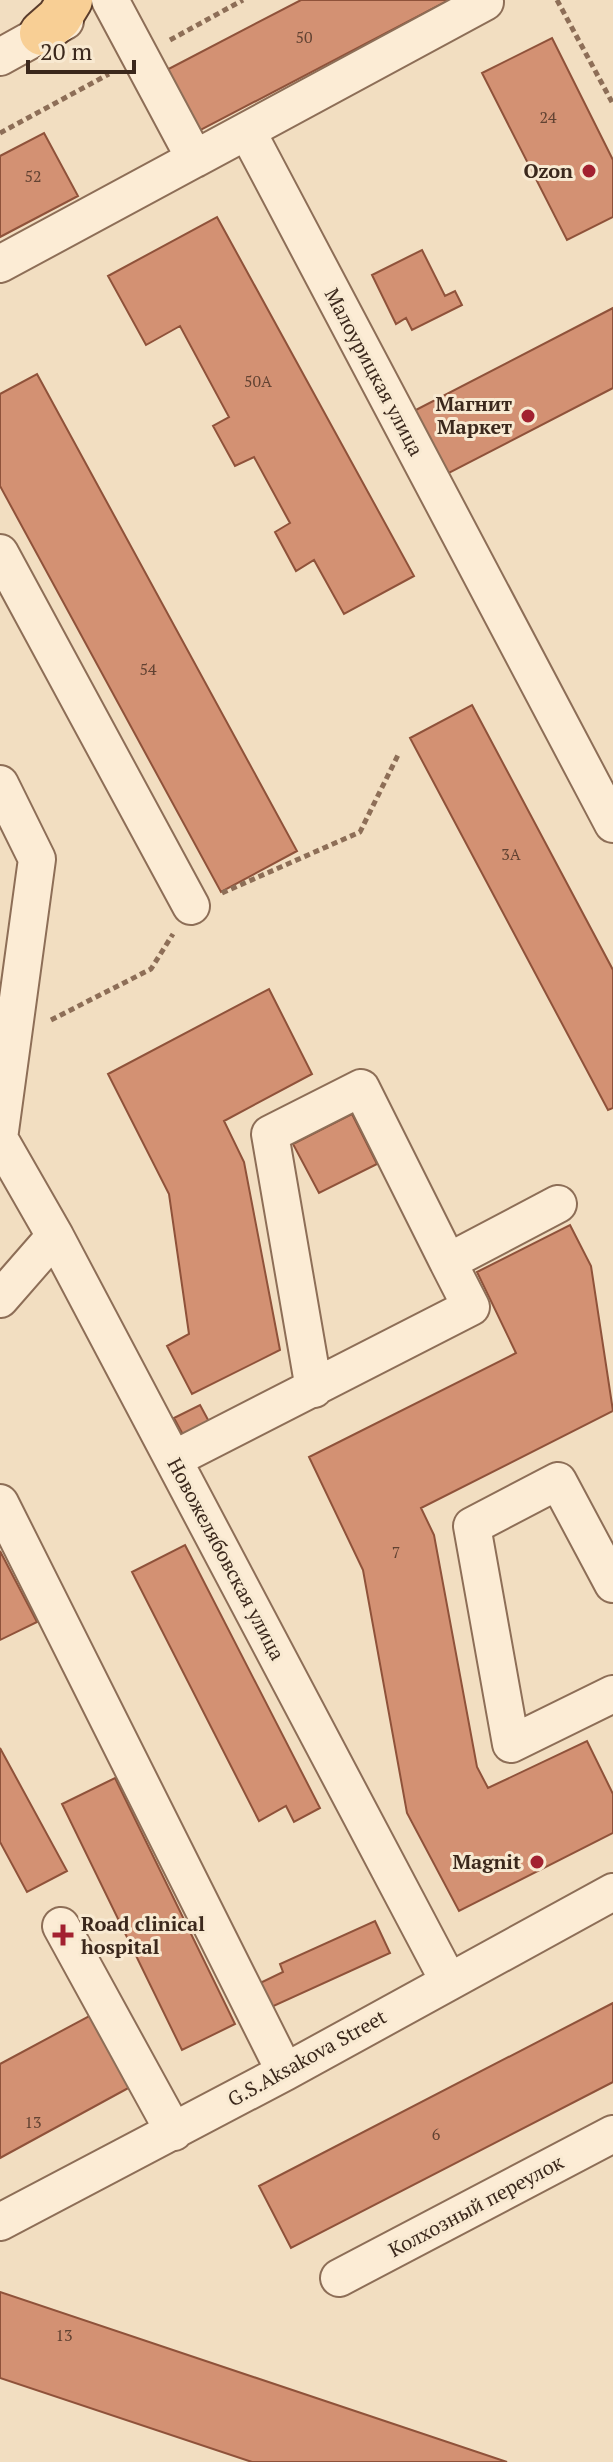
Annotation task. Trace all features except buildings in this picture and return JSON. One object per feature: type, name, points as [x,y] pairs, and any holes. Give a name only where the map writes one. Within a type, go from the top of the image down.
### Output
[{"type":"main road","points":[[42,33],[59,18],[70,0]]},
{"type":"street","points":[[0,57],[104,0]]},
{"type":"street","points":[[110,0],[195,159]]},
{"type":"street","points":[[0,264],[485,2]]},
{"type":"street","name":"Малоурицкая улица","points":[[247,131],[613,824]]},
{"type":"street","points":[[0,553],[191,906]]},
{"type":"street","points":[[0,784],[37,859],[0,1131]]},
{"type":"street","points":[[174,1459],[314,1389],[471,1307],[361,1088],[270,1134],[314,1389]]},
{"type":"street","name":"Новожелябовская улица","points":[[0,1140],[174,1459],[448,1980]]},
{"type":"street","points":[[448,1262],[558,1204]]},
{"type":"street","points":[[0,1299],[55,1236]]},
{"type":"street","points":[[613,1584],[558,1481],[472,1526],[511,1744],[613,1694]]},
{"type":"street","points":[[0,1503],[285,2072]]},
{"type":"street","name":"G.S.Aksakova Street","points":[[0,2222],[174,2132],[613,1892]]},
{"type":"street","points":[[61,1926],[174,2132]]},
{"type":"street","name":"Колхозный переулок","points":[[339,2278],[613,2134]]},
{"type":"path","points":[[557,0],[613,104]]},
{"type":"place","name":"Ozon","points":[[589,171]]},
{"type":"place","name":"Магнит Маркет","points":[[528,416]]},
{"type":"place","name":"Magnit","points":[[537,1862]]},
{"type":"place","name":"Road clinical hospital","points":[[63,1935]]}]
